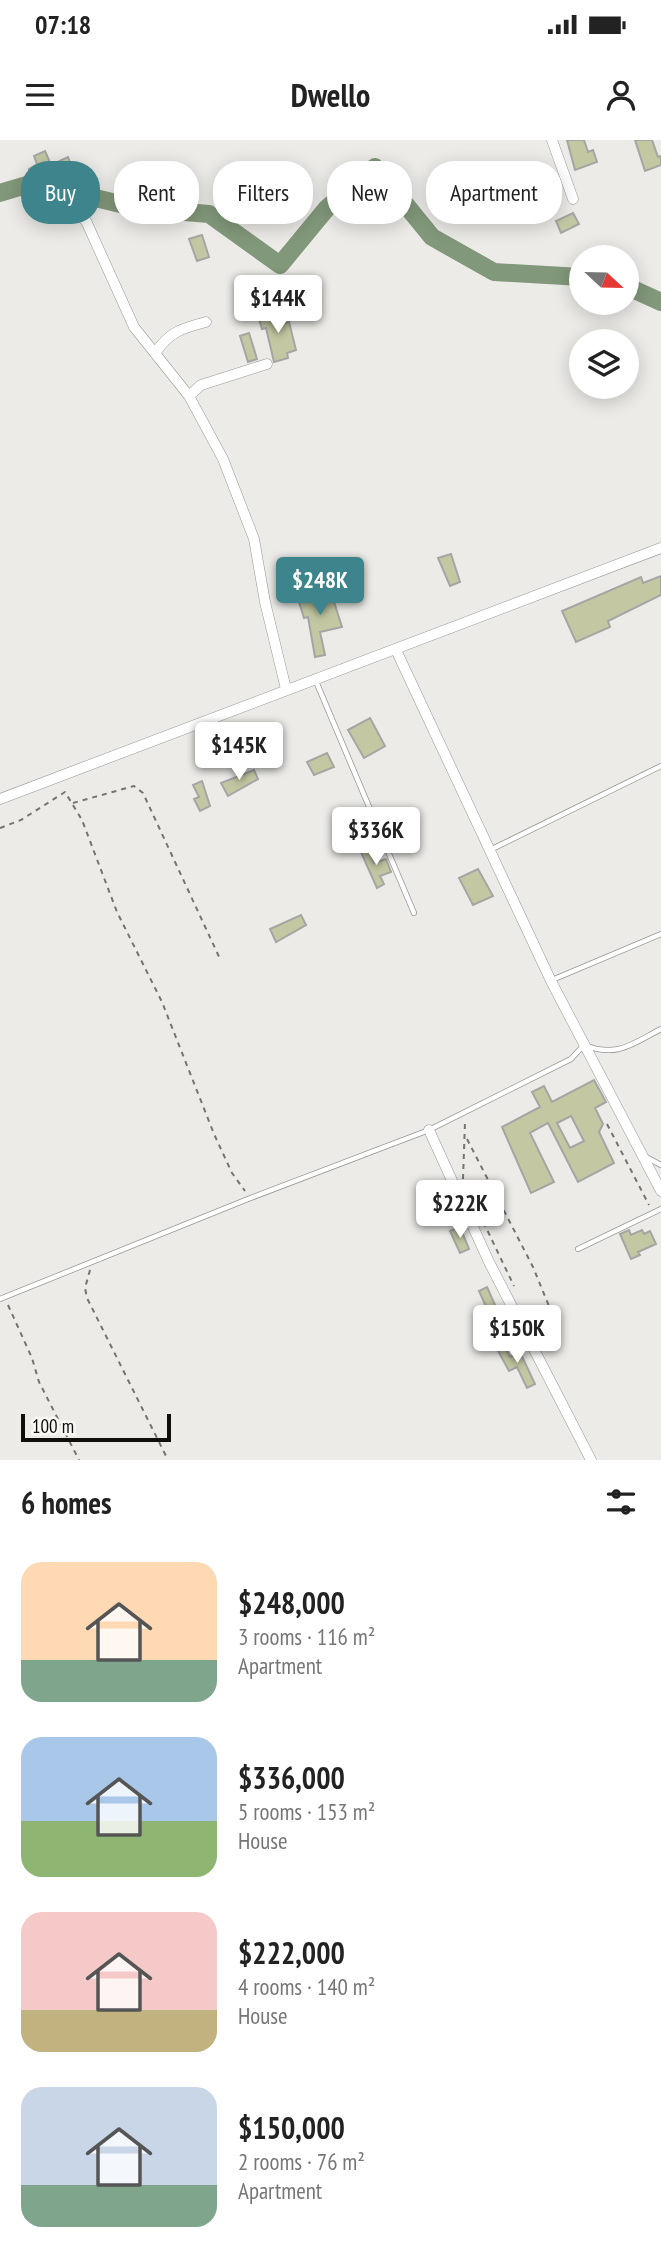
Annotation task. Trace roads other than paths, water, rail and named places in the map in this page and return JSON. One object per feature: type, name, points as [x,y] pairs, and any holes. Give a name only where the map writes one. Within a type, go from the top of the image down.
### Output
[{"type":"street","points":[[552,140],[573,200]]},
{"type":"street","points":[[87,224],[134,327],[189,396],[223,459],[254,539],[265,602],[286,689]]},
{"type":"street","points":[[156,352],[163,340],[178,330],[206,322]]},
{"type":"street","points":[[189,396],[201,385],[267,363]]},
{"type":"street","points":[[0,799],[661,548]]},
{"type":"street","points":[[396,650],[551,981],[661,1191]]},
{"type":"street","points":[[429,1130],[510,1302],[591,1460]]},
{"type":"lane","points":[[315,678],[414,913]]},
{"type":"lane","points":[[489,850],[661,766]]},
{"type":"lane","points":[[551,981],[661,934]]},
{"type":"lane","points":[[2,1298],[429,1130],[571,1059],[584,1045],[601,1052],[618,1051],[661,1029]]},
{"type":"lane","points":[[642,1155],[661,1165]]},
{"type":"lane","points":[[578,1249],[661,1209]]},
{"type":"waterway","points":[[0,193],[33,183],[137,208],[209,214],[280,265],[327,208],[375,167],[432,237],[494,272],[569,276]]},
{"type":"waterway","points":[[639,292],[661,302]]}]
